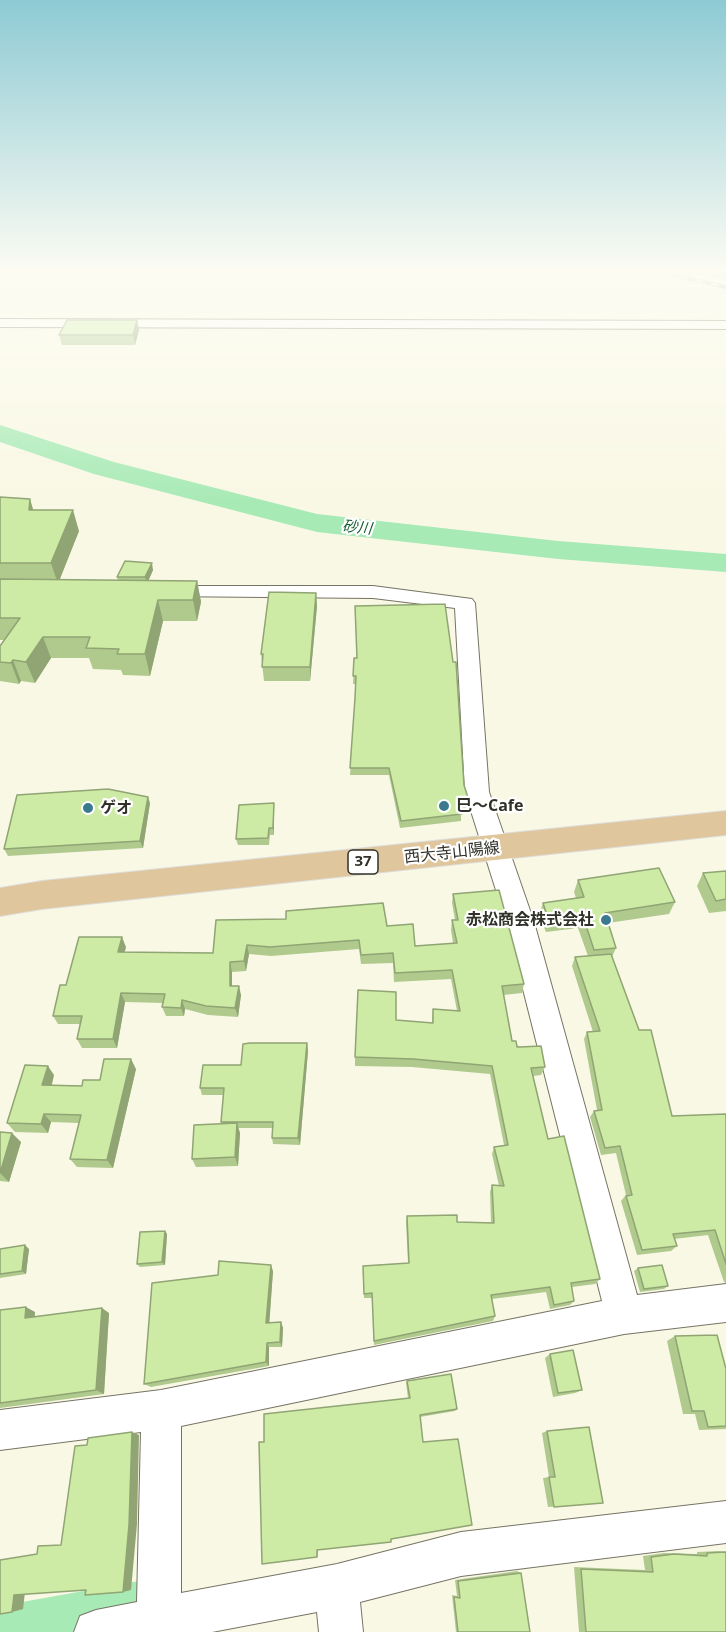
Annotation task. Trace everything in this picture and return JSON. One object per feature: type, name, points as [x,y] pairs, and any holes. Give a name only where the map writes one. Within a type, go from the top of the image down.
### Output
[{"type":"main road","name":"西大寺山陽線","points":[[0,902],[42,895],[726,823]]},
{"type":"street","points":[[143,592],[373,592],[465,603],[477,792],[520,922],[624,1315]]},
{"type":"street","points":[[0,1430],[161,1410],[624,1315],[726,1303]]},
{"type":"street","points":[[159,1620],[161,1410]]},
{"type":"street","points":[[96,1632],[337,1586],[461,1554],[726,1522]]},
{"type":"street","points":[[337,1586],[341,1632]]},
{"type":"building","points":[[0,497],[30,499],[29,510],[73,510],[51,563],[0,563]]},
{"type":"building","points":[[125,561],[152,563],[145,577],[117,577]]},
{"type":"building","points":[[0,579],[197,581],[193,600],[158,600],[145,654],[117,654],[119,649],[86,648],[90,637],[43,637],[26,662],[13,660],[11,663],[0,662],[0,646],[20,618],[0,618]]},
{"type":"building","points":[[269,592],[316,593],[310,667],[262,667],[263,654],[261,654]]},
{"type":"building","points":[[445,604],[453,662],[456,662],[464,785],[470,804],[459,805],[462,814],[401,821],[389,768],[350,768],[356,676],[353,676],[354,658],[357,658],[355,606]]},
{"type":"building","points":[[108,789],[148,797],[140,841],[4,849],[17,795]]},
{"type":"building","points":[[274,803],[273,828],[269,828],[268,838],[236,839],[239,805]]},
{"type":"building","points":[[659,868],[675,902],[605,913],[616,948],[594,950],[583,916],[549,921],[543,903],[584,897],[578,880]]},
{"type":"building","points":[[726,871],[726,899],[716,901],[703,873]]},
{"type":"building","points":[[499,890],[524,984],[502,986],[512,1041],[516,1041],[517,1047],[541,1046],[545,1067],[531,1068],[548,1139],[564,1136],[600,1279],[571,1283],[574,1301],[554,1305],[550,1287],[491,1295],[495,1316],[374,1341],[372,1293],[364,1294],[363,1266],[409,1263],[407,1216],[457,1215],[457,1222],[494,1223],[492,1185],[504,1186],[494,1147],[508,1145],[492,1066],[413,1059],[355,1057],[358,990],[396,992],[396,1020],[433,1023],[433,1009],[460,1011],[452,970],[395,973],[393,953],[361,955],[359,940],[270,947],[247,945],[244,961],[230,962],[230,986],[239,986],[235,1008],[206,1006],[182,1000],[181,1008],[162,1007],[165,994],[121,993],[113,1039],[77,1039],[82,1016],[53,1016],[60,985],[66,985],[79,937],[122,937],[118,952],[213,953],[216,920],[286,919],[286,911],[383,903],[387,926],[413,924],[415,946],[457,943],[452,920],[458,920],[453,894]]},
{"type":"building","points":[[611,954],[639,1030],[651,1030],[672,1116],[726,1114],[726,1264],[715,1230],[673,1234],[677,1246],[642,1250],[626,1196],[632,1195],[620,1146],[605,1148],[594,1111],[602,1110],[587,1032],[600,1031],[575,957]]},
{"type":"building","points":[[307,1043],[298,1138],[272,1138],[273,1122],[221,1122],[224,1088],[200,1088],[203,1065],[241,1065],[243,1044]]},
{"type":"building","points":[[104,1059],[131,1059],[107,1160],[70,1159],[81,1115],[44,1114],[41,1124],[7,1123],[25,1065],[48,1066],[42,1085],[82,1086],[83,1080],[100,1080]]},
{"type":"building","points":[[237,1123],[235,1157],[192,1159],[194,1125]]},
{"type":"building","points":[[0,1132],[12,1133],[0,1173]]},
{"type":"building","points":[[165,1231],[162,1262],[137,1264],[140,1232]]},
{"type":"building","points":[[25,1245],[22,1271],[0,1274],[0,1249]]},
{"type":"building","points":[[219,1261],[271,1265],[266,1323],[281,1322],[280,1342],[267,1343],[266,1362],[144,1384],[152,1283],[218,1275]]},
{"type":"building","points":[[662,1265],[668,1286],[644,1289],[638,1268]]},
{"type":"building","points":[[26,1307],[25,1318],[102,1308],[96,1390],[0,1403],[0,1310]]},
{"type":"building","points":[[717,1335],[726,1369],[726,1426],[708,1427],[704,1411],[692,1411],[675,1336]]},
{"type":"building","points":[[573,1350],[582,1390],[558,1393],[550,1354]]},
{"type":"building","points":[[451,1374],[457,1409],[420,1415],[423,1442],[458,1439],[472,1525],[391,1539],[391,1542],[317,1550],[317,1557],[262,1564],[259,1442],[264,1442],[264,1414],[410,1398],[407,1381]]},
{"type":"building","points":[[589,1427],[603,1503],[554,1507],[549,1477],[555,1477],[547,1431]]},
{"type":"building","points":[[132,1432],[129,1525],[123,1592],[85,1595],[86,1590],[14,1595],[12,1612],[0,1614],[0,1560],[37,1554],[38,1546],[61,1545],[75,1446],[87,1445],[88,1438]]},
{"type":"building","points":[[726,1552],[726,1632],[586,1632],[581,1569],[653,1572],[651,1557],[674,1554],[707,1556],[707,1553]]},
{"type":"building","points":[[521,1573],[530,1632],[458,1632],[454,1597],[460,1598],[458,1581]]},
{"type":"waterway","name":"砂川","points":[[0,433],[104,468],[317,523],[558,550],[726,563]]},
{"type":"waterway","points":[[0,1627],[139,1602]]},
{"type":"place","name":"巳～Cafe","points":[[444,806]]},
{"type":"place","name":"ゲオ","points":[[88,808]]},
{"type":"place","name":"赤松商会株式会社","points":[[606,920]]}]
